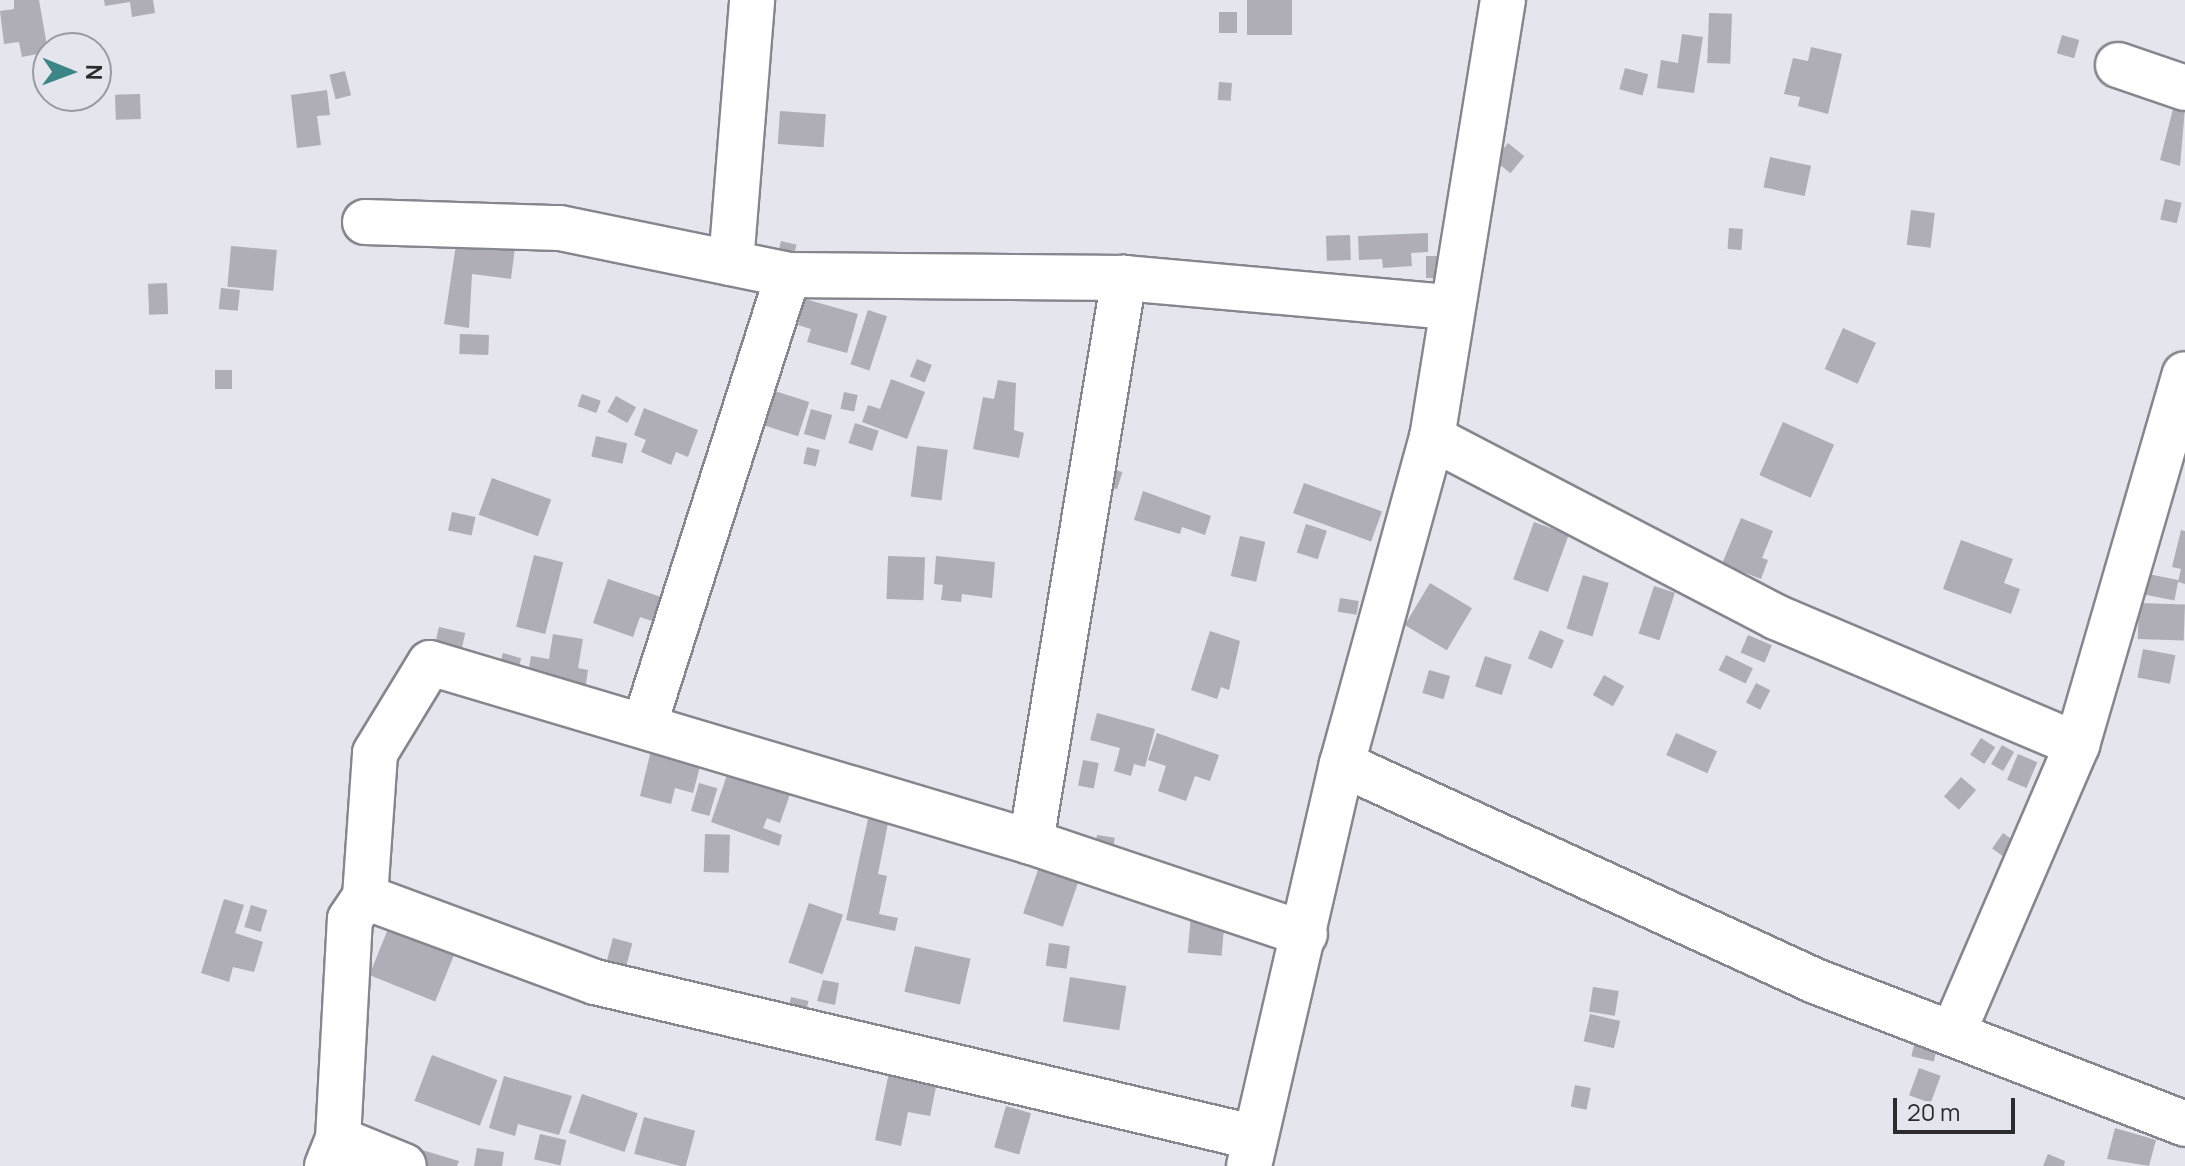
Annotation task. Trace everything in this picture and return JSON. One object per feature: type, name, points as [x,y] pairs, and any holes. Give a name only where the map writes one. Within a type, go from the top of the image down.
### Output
[{"type":"street","points":[[731,263],[752,0]]},
{"type":"street","points":[[365,897],[595,982],[1250,1152],[1305,934],[1342,764],[1432,438],[1450,307],[1503,0]]},
{"type":"street","points":[[2118,65],[2185,88]]},
{"type":"street","points":[[365,222],[560,228],[788,275],[1124,278],[1450,307]]},
{"type":"street","points":[[644,726],[788,275]]},
{"type":"street","points":[[1031,842],[1124,278]]},
{"type":"street","points":[[1953,1033],[2077,745],[2178,418],[2185,374]]},
{"type":"street","points":[[1432,438],[1776,617],[2077,745]]},
{"type":"street","points":[[404,1166],[333,1152],[350,919],[365,897],[375,753],[430,663],[1031,842],[1305,934]]},
{"type":"street","points":[[1342,764],[1815,981],[2185,1124]]},
{"type":"building","points":[[14,0],[39,0],[45,32],[32,32],[32,55],[22,57],[19,42],[4,44],[0,11],[14,9]]},
{"type":"building","points":[[104,0],[153,0],[155,13],[132,17],[130,2],[105,6]]},
{"type":"building","points":[[1247,0],[1292,0],[1292,35],[1247,35]]},
{"type":"building","points":[[1219,12],[1237,12],[1237,33],[1219,33]]},
{"type":"building","points":[[1709,13],[1732,14],[1730,64],[1707,63]]},
{"type":"building","points":[[1682,34],[1703,37],[1694,93],[1657,88],[1661,60],[1678,63]]},
{"type":"building","points":[[2062,35],[2079,40],[2074,58],[2057,53]]},
{"type":"building","points":[[1811,47],[1842,54],[1828,114],[1798,106],[1800,97],[1784,94],[1793,58],[1808,61]]},
{"type":"building","points":[[1625,68],[1648,74],[1642,95],[1619,89]]},
{"type":"building","points":[[345,71],[351,95],[336,99],[329,75]]},
{"type":"building","points":[[1219,82],[1232,83],[1231,101],[1218,100]]},
{"type":"building","points":[[327,90],[330,115],[317,116],[321,145],[297,148],[291,95]]},
{"type":"building","points":[[140,94],[141,119],[116,120],[115,95]]},
{"type":"building","points":[[2174,105],[2185,108],[2180,166],[2160,160]]},
{"type":"building","points":[[780,111],[826,114],[824,147],[778,144]]},
{"type":"building","points":[[1508,143],[1524,156],[1510,173],[1494,160]]},
{"type":"building","points":[[1770,157],[1811,166],[1805,196],[1764,187]]},
{"type":"building","points":[[2165,199],[2182,203],[2177,223],[2160,219]]},
{"type":"building","points":[[1911,210],[1935,213],[1931,248],[1907,245]]},
{"type":"building","points":[[1729,228],[1743,229],[1742,250],[1728,249]]},
{"type":"building","points":[[1428,233],[1428,252],[1411,253],[1412,266],[1383,268],[1382,259],[1359,260],[1358,236]]},
{"type":"building","points":[[1350,235],[1351,260],[1327,261],[1326,236]]},
{"type":"building","points":[[457,238],[515,247],[511,279],[472,274],[469,328],[444,324]]},
{"type":"building","points":[[781,241],[797,245],[792,263],[776,259]]},
{"type":"building","points":[[231,246],[277,250],[273,291],[227,287]]},
{"type":"building","points":[[1426,256],[1445,256],[1445,278],[1426,278]]},
{"type":"building","points":[[167,283],[168,314],[149,315],[148,284]]},
{"type":"building","points":[[221,288],[240,290],[238,311],[219,309]]},
{"type":"building","points":[[805,299],[858,314],[847,353],[807,342],[811,329],[798,325]]},
{"type":"building","points":[[868,310],[887,316],[869,370],[850,364]]},
{"type":"building","points":[[1843,328],[1876,343],[1858,384],[1825,369]]},
{"type":"building","points":[[460,334],[489,335],[488,355],[459,354]]},
{"type":"building","points":[[917,359],[932,365],[925,383],[910,377]]},
{"type":"building","points":[[215,370],[232,370],[232,389],[215,389]]},
{"type":"building","points":[[891,379],[925,392],[907,439],[862,422],[868,405],[880,409]]},
{"type":"building","points":[[998,380],[1016,383],[1014,430],[1024,433],[1019,458],[973,449],[983,397],[994,399]]},
{"type":"building","points":[[775,391],[809,402],[798,436],[764,425]]},
{"type":"building","points":[[844,392],[858,395],[854,412],[840,409]]},
{"type":"building","points":[[582,394],[601,401],[596,413],[578,406]]},
{"type":"building","points":[[616,396],[636,407],[627,423],[607,412]]},
{"type":"building","points":[[644,408],[698,430],[688,457],[676,452],[671,465],[641,452],[646,440],[634,435]]},
{"type":"building","points":[[811,409],[832,415],[825,440],[804,434]]},
{"type":"building","points":[[1783,422],[1834,445],[1811,498],[1759,475]]},
{"type":"building","points":[[855,423],[879,431],[872,451],[849,443]]},
{"type":"building","points":[[596,436],[627,443],[622,464],[591,456]]},
{"type":"building","points":[[917,446],[948,450],[942,500],[911,497]]},
{"type":"building","points":[[807,447],[820,450],[816,466],[803,464]]},
{"type":"building","points":[[1109,468],[1122,472],[1117,489],[1104,485]]},
{"type":"building","points":[[492,478],[551,500],[538,536],[479,515]]},
{"type":"building","points":[[1304,483],[1382,511],[1371,541],[1293,513]]},
{"type":"building","points":[[1143,491],[1211,516],[1205,535],[1182,527],[1180,534],[1134,520]]},
{"type":"building","points":[[452,512],[475,517],[472,536],[448,531]]},
{"type":"building","points":[[1741,518],[1773,531],[1762,558],[1768,560],[1761,579],[1722,564]]},
{"type":"building","points":[[1534,522],[1569,535],[1548,592],[1513,579]]},
{"type":"building","points":[[1306,524],[1327,531],[1318,559],[1297,553]]},
{"type":"building","points":[[2181,530],[2185,531],[2185,584],[2178,582],[2181,569],[2172,567]]},
{"type":"building","points":[[1240,536],[1265,542],[1256,582],[1231,576]]},
{"type":"building","points":[[1961,540],[2013,559],[2004,583],[2020,589],[2011,614],[1943,589]]},
{"type":"building","points":[[534,555],[563,562],[545,634],[516,627]]},
{"type":"building","points":[[888,556],[925,557],[923,600],[886,599]]},
{"type":"building","points":[[936,556],[995,562],[992,598],[962,594],[961,602],[941,600],[943,585],[934,584]]},
{"type":"building","points":[[2148,574],[2178,580],[2174,601],[2144,595]]},
{"type":"building","points":[[1583,575],[1609,583],[1592,636],[1567,629]]},
{"type":"building","points":[[608,579],[667,599],[658,623],[640,617],[633,637],[593,623]]},
{"type":"building","points":[[1430,583],[1472,608],[1447,650],[1405,625]]},
{"type":"building","points":[[1654,586],[1675,593],[1659,640],[1639,634]]},
{"type":"building","points":[[1340,598],[1359,601],[1357,615],[1338,612]]},
{"type":"building","points":[[2139,603],[2185,605],[2184,641],[2138,639]]},
{"type":"building","points":[[439,627],[465,633],[461,652],[435,646]]},
{"type":"building","points":[[1540,630],[1564,640],[1552,669],[1528,659]]},
{"type":"building","points":[[1210,631],[1240,641],[1229,690],[1221,687],[1217,699],[1191,690]]},
{"type":"building","points":[[553,634],[583,639],[578,668],[588,670],[585,690],[527,679],[531,656],[549,659]]},
{"type":"building","points":[[1748,635],[1772,645],[1765,663],[1741,652]]},
{"type":"building","points":[[2143,649],[2175,655],[2170,684],[2137,677]]},
{"type":"building","points":[[503,653],[521,658],[516,677],[498,671]]},
{"type":"building","points":[[1726,655],[1753,668],[1746,683],[1719,670]]},
{"type":"building","points":[[1485,656],[1512,665],[1502,695],[1475,686]]},
{"type":"building","points":[[1429,670],[1450,676],[1444,699],[1422,693]]},
{"type":"building","points":[[1604,675],[1624,686],[1613,706],[1593,695]]},
{"type":"building","points":[[1756,683],[1770,690],[1760,710],[1746,703]]},
{"type":"building","points":[[1097,713],[1155,729],[1145,767],[1134,764],[1131,776],[1114,771],[1120,748],[1090,740]]},
{"type":"building","points":[[1157,733],[1219,755],[1210,781],[1195,776],[1186,801],[1158,791],[1166,766],[1148,760]]},
{"type":"building","points":[[1676,733],[1717,751],[1707,773],[1666,755]]},
{"type":"building","points":[[1981,738],[1995,747],[1984,764],[1970,755]]},
{"type":"building","points":[[653,742],[703,755],[693,793],[675,788],[671,804],[640,796]]},
{"type":"building","points":[[2002,745],[2014,752],[2003,771],[1991,764]]},
{"type":"building","points":[[2018,754],[2037,762],[2026,788],[2007,780]]},
{"type":"building","points":[[1083,760],[1099,763],[1094,789],[1078,786]]},
{"type":"building","points":[[728,772],[790,794],[780,823],[767,818],[763,828],[782,835],[779,846],[711,822]]},
{"type":"building","points":[[1961,777],[1976,790],[1959,810],[1944,797]]},
{"type":"building","points":[[699,783],[717,788],[709,816],[691,811]]},
{"type":"building","points":[[868,819],[888,823],[878,874],[887,876],[879,914],[898,918],[895,931],[846,920]]},
{"type":"building","points":[[2003,833],[2019,844],[2008,859],[1992,849]]},
{"type":"building","points":[[705,834],[730,835],[729,873],[704,872]]},
{"type":"building","points":[[1097,835],[1115,838],[1112,856],[1094,853]]},
{"type":"building","points":[[1040,864],[1080,878],[1063,927],[1023,913]]},
{"type":"building","points":[[224,899],[244,905],[235,933],[263,942],[254,972],[233,967],[229,982],[201,973]]},
{"type":"building","points":[[809,903],[843,915],[823,974],[788,963]]},
{"type":"building","points":[[251,905],[267,910],[261,932],[244,927]]},
{"type":"building","points":[[1191,915],[1225,918],[1222,956],[1188,953]]},
{"type":"building","points":[[390,924],[456,951],[435,1002],[369,975]]},
{"type":"building","points":[[613,938],[632,943],[623,977],[604,972]]},
{"type":"building","points":[[1049,943],[1070,946],[1067,969],[1046,966]]},
{"type":"building","points":[[915,946],[971,959],[960,1005],[904,992]]},
{"type":"building","points":[[1070,977],[1126,986],[1119,1030],[1063,1021]]},
{"type":"building","points":[[823,980],[839,983],[835,1005],[817,1001]]},
{"type":"building","points":[[1593,987],[1619,991],[1615,1016],[1589,1012]]},
{"type":"building","points":[[791,997],[809,1001],[805,1018],[787,1014]]},
{"type":"building","points":[[1590,1014],[1620,1021],[1614,1048],[1584,1041]]},
{"type":"building","points":[[1917,1032],[1939,1037],[1934,1062],[1911,1056]]},
{"type":"building","points":[[432,1055],[497,1080],[480,1126],[414,1101]]},
{"type":"building","points":[[1919,1068],[1941,1076],[1931,1103],[1909,1095]]},
{"type":"building","points":[[889,1072],[937,1082],[930,1116],[908,1112],[901,1146],[875,1140]]},
{"type":"building","points":[[504,1076],[572,1096],[559,1135],[518,1124],[515,1136],[489,1128]]},
{"type":"building","points":[[1575,1085],[1591,1088],[1587,1110],[1571,1107]]},
{"type":"building","points":[[582,1094],[638,1113],[624,1152],[569,1133]]},
{"type":"building","points":[[1006,1106],[1031,1113],[1019,1155],[994,1147]]},
{"type":"building","points":[[644,1117],[695,1131],[686,1166],[634,1154]]},
{"type":"building","points":[[2115,1128],[2156,1140],[2149,1166],[2107,1159]]},
{"type":"building","points":[[540,1134],[566,1140],[560,1165],[534,1159]]},
{"type":"building","points":[[477,1148],[504,1152],[502,1166],[474,1166]]},
{"type":"building","points":[[422,1150],[459,1161],[457,1166],[417,1166]]},
{"type":"building","points":[[2048,1154],[2065,1161],[2064,1166],[2043,1166]]}]
